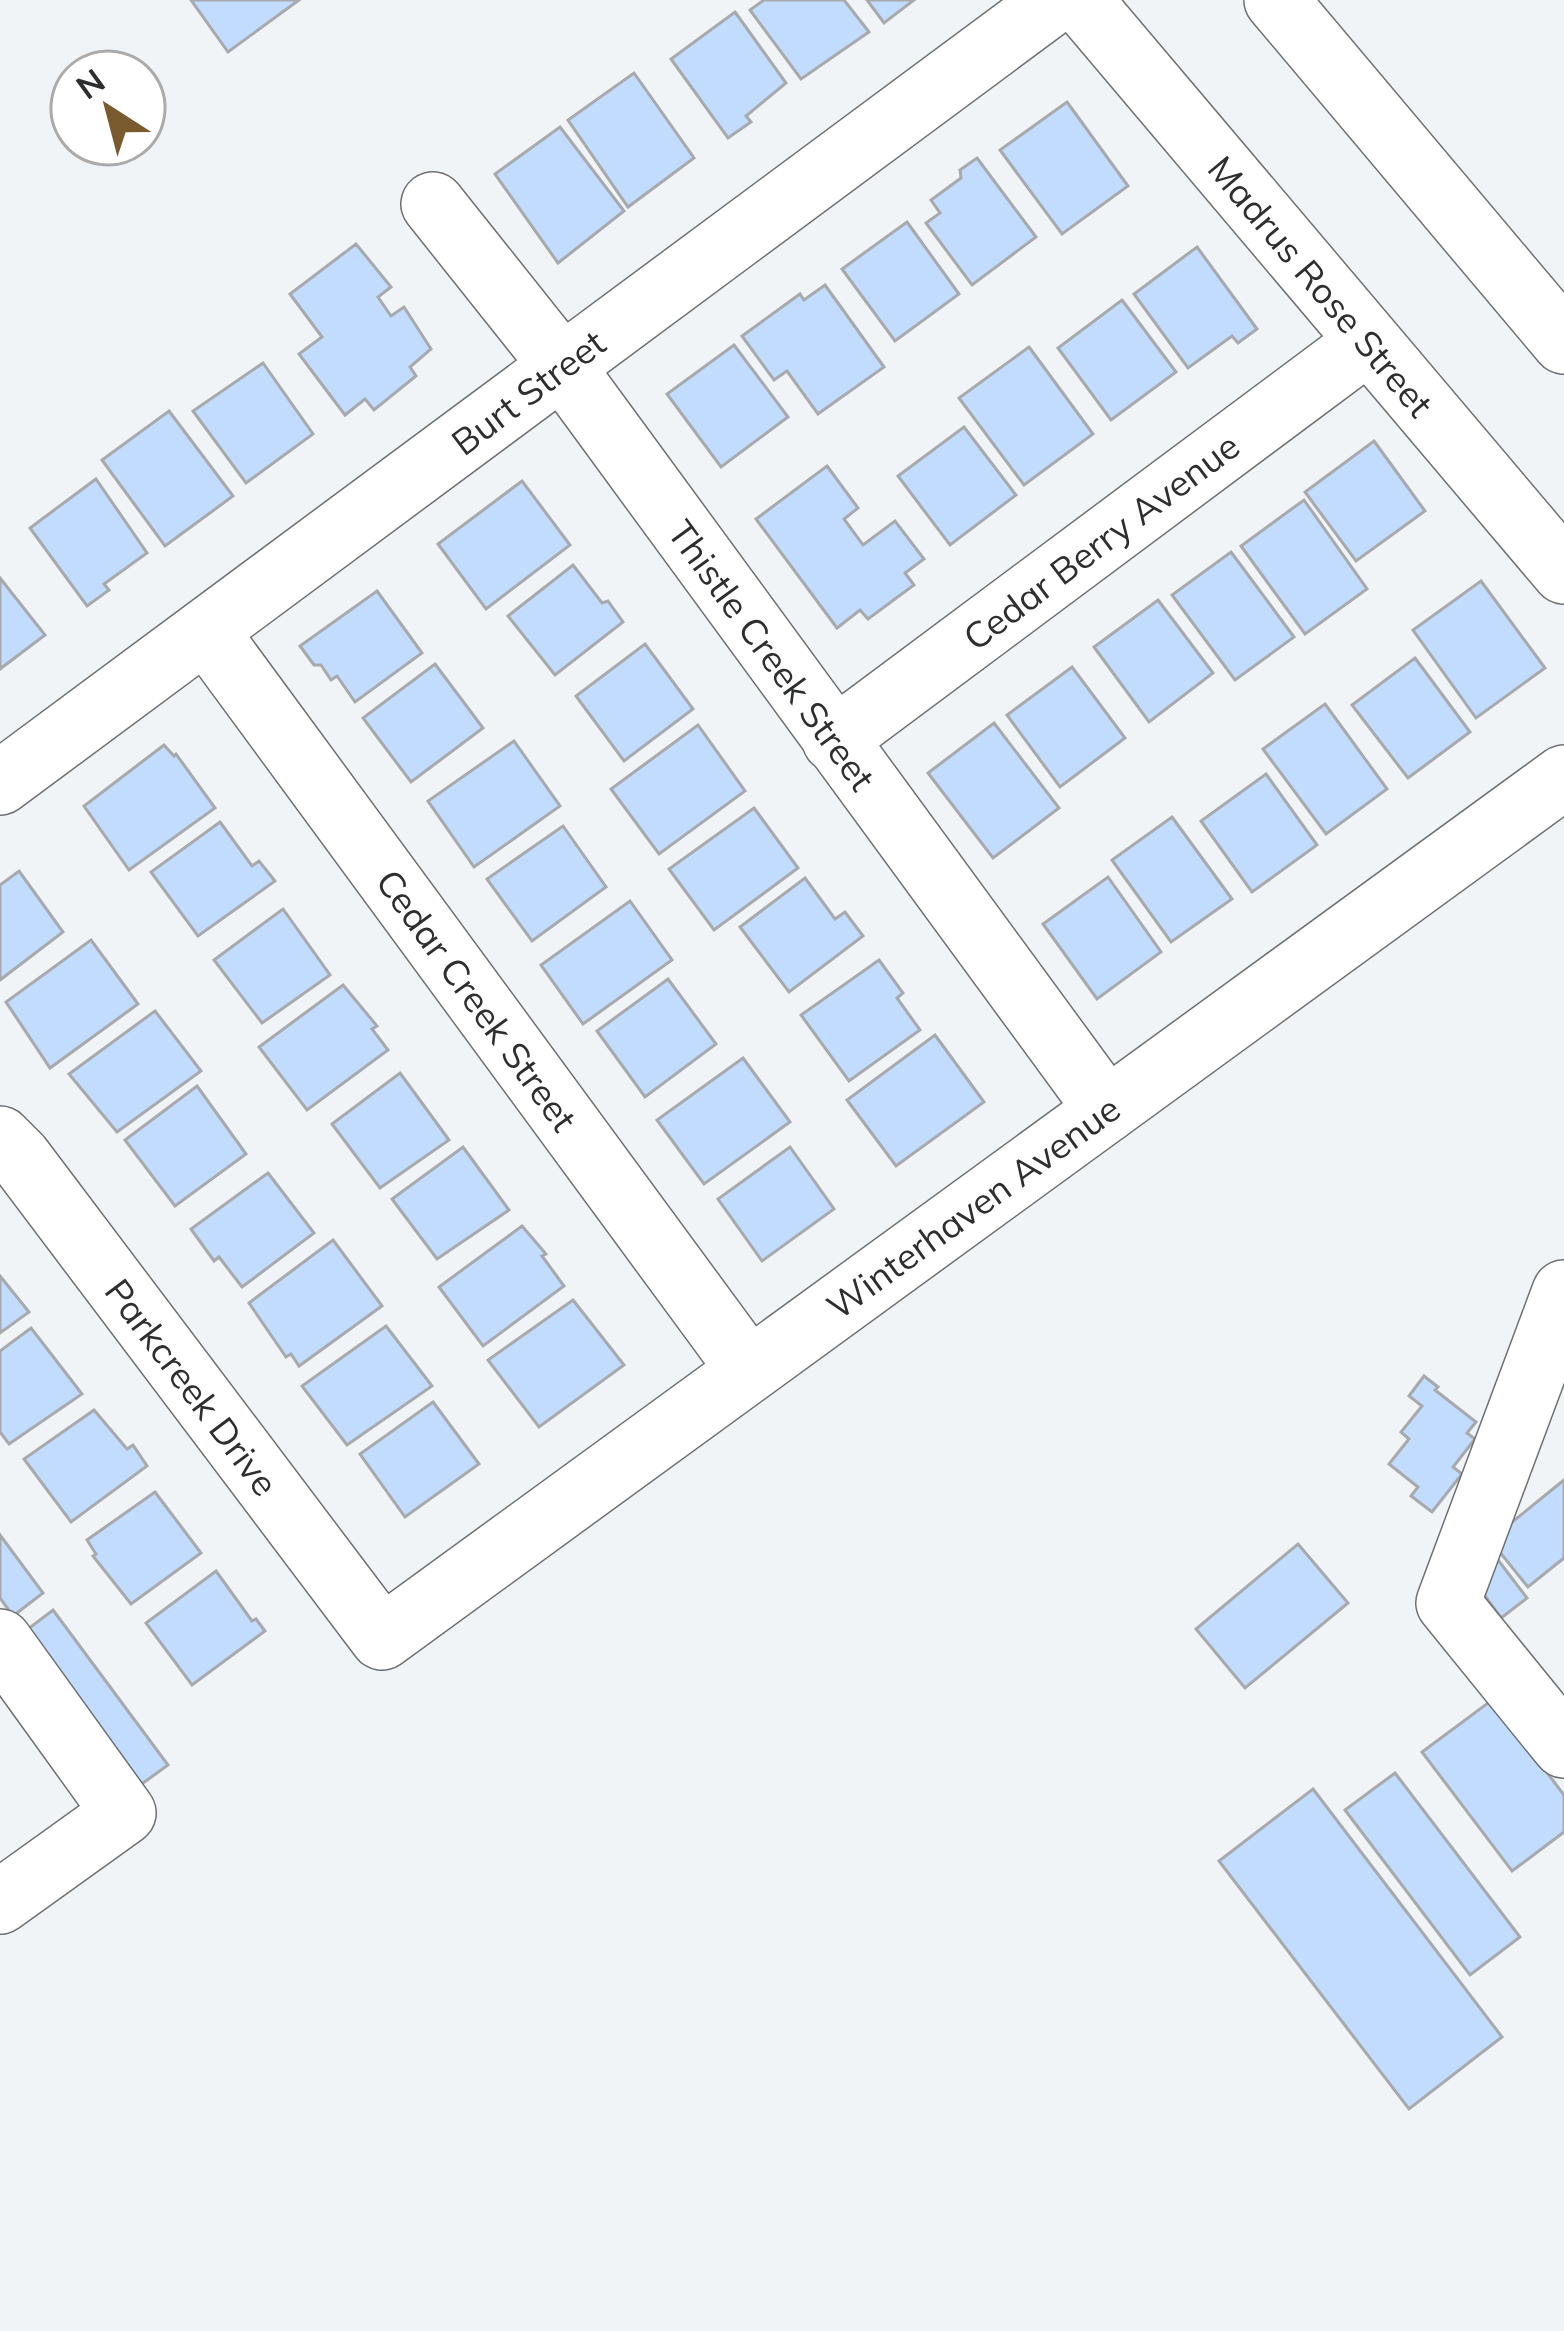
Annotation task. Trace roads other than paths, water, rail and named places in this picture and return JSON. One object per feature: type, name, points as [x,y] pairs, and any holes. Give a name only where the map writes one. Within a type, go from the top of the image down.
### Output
[{"type":"street","name":"Burt Street","points":[[0,783],[1056,0]]},
{"type":"street","name":"Madrus Rose Street","points":[[1080,0],[1564,572]]},
{"type":"street","points":[[1276,0],[1564,342]]},
{"type":"street","name":"Thistle Creek Street","points":[[433,204],[562,366],[1107,1110]]},
{"type":"street","name":"Cedar Berry Avenue","points":[[834,740],[1368,342]]},
{"type":"street","name":"Cedar Creek Street","points":[[206,631],[749,1370]]},
{"type":"street","name":"Winterhaven Avenue","points":[[382,1638],[1564,777]]},
{"type":"street","name":"Parkcreek Drive","points":[[0,1138],[382,1638]]},
{"type":"street","points":[[1564,1292],[1448,1603],[1564,1746]]},
{"type":"street","points":[[0,1641],[124,1813],[0,1902]]}]
